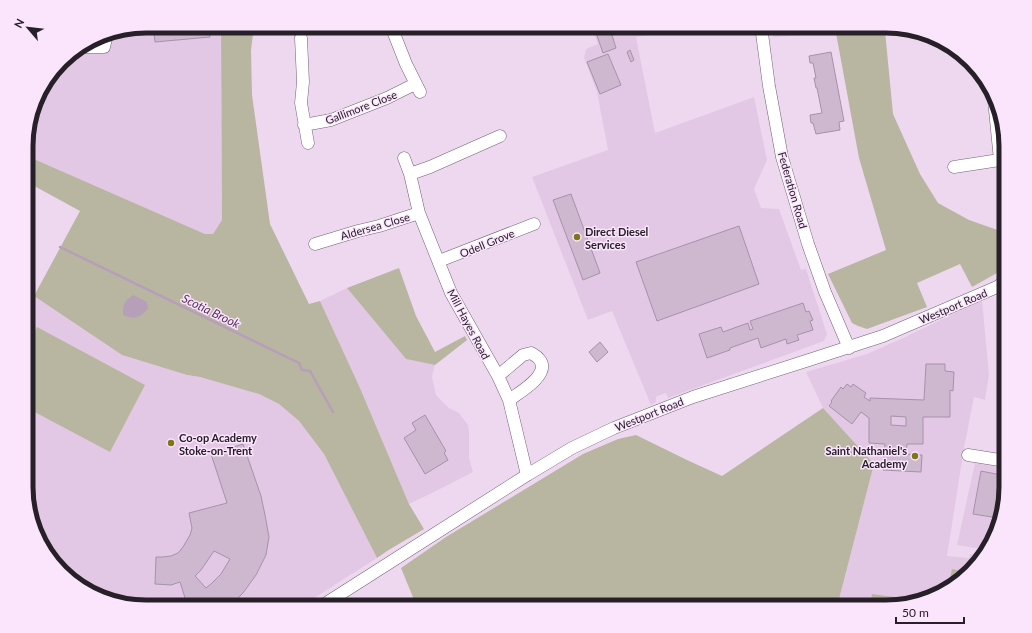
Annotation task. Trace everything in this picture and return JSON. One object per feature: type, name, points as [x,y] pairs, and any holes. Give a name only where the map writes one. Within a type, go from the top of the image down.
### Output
[{"type":"street","name":"Gallimore Close","points":[[304,125],[331,120],[417,88],[394,33]]},
{"type":"street","name":"Federation Road","points":[[762,33],[769,86],[782,157],[808,244],[825,292],[849,348]]},
{"type":"street","points":[[301,38],[303,82],[301,103],[308,143]]},
{"type":"street","points":[[92,47],[104,47],[105,41]]},
{"type":"street","points":[[410,174],[430,167],[500,136]]},
{"type":"street","name":"Mill Hayes Road","points":[[404,158],[410,174],[419,214],[451,293],[510,400],[527,474]]},
{"type":"street","points":[[954,167],[999,161]]},
{"type":"street","name":"Aldersea Close","points":[[315,244],[334,243],[358,230],[379,226],[419,214]]},
{"type":"street","name":"Odell Grove","points":[[439,262],[534,224]]},
{"type":"street","name":"Westport Road","points":[[331,600],[527,474],[572,448],[614,428],[693,397],[883,336],[999,286]]},
{"type":"street","points":[[498,376],[523,355],[531,353],[538,358],[541,363],[542,370],[538,377],[510,400]]},
{"type":"street","points":[[968,455],[999,460]]},
{"type":"shaded area","points":[[221,33],[222,220],[213,234],[205,234],[33,159],[34,132],[37,117],[48,90],[61,72],[83,52],[110,39],[132,34]]},
{"type":"shaded area","points":[[221,33],[253,33],[251,50],[252,95],[270,224],[309,304],[320,301],[360,388],[409,504],[424,529],[377,558],[324,454],[299,421],[279,404],[259,394],[200,377],[187,375],[122,355],[34,296],[80,211],[33,185],[33,159],[205,234],[213,234],[222,220]]},
{"type":"shaded area","points":[[594,33],[662,33],[636,37],[655,133],[754,97],[767,160],[754,189],[761,208],[779,209],[801,270],[806,269],[827,334],[824,341],[668,398],[666,393],[660,395],[656,397],[656,402],[651,405],[612,311],[588,320],[532,177],[608,150],[597,92],[584,58],[586,49],[598,44]]},
{"type":"shaded area","points":[[773,33],[836,33],[773,37]]},
{"type":"shaded area","points":[[836,33],[885,33],[893,114],[920,174],[938,203],[969,220],[999,231],[999,272],[972,287],[960,264],[917,283],[927,307],[867,329],[852,323],[828,274],[886,250],[859,158]]},
{"type":"shaded area","points":[[399,268],[416,316],[435,352],[465,336],[467,340],[435,365],[406,359],[347,288]]},
{"type":"shaded area","points":[[347,288],[406,359],[435,365],[432,377],[436,395],[449,408],[459,413],[468,425],[469,458],[473,472],[409,504],[360,388],[320,301]]},
{"type":"shaded area","points":[[133,295],[147,302],[148,309],[139,316],[133,318],[123,315],[123,308],[128,299]]},
{"type":"shaded area","name":"Co-op Academy Stoke-on-Trent","points":[[34,296],[122,355],[187,375],[200,377],[259,394],[279,404],[299,421],[324,454],[377,558],[311,600],[132,599],[103,591],[77,577],[66,567],[52,550],[39,523],[35,509],[33,487]]},
{"type":"shaded area","name":"Saint Nathaniel's Academy","points":[[982,300],[989,375],[985,400],[974,397],[964,448],[947,556],[969,558],[970,554],[977,555],[955,577],[922,594],[893,600],[839,600],[874,464],[823,408],[806,372],[867,354]]},
{"type":"shaded area","points":[[37,327],[145,385],[110,452],[33,411],[33,335]]},
{"type":"shaded area","points":[[823,408],[874,464],[839,600],[414,600],[401,568],[446,537],[583,454],[618,439],[636,435],[722,476]]},
{"type":"shaded area","points":[[975,463],[999,467],[998,501],[995,516],[984,543],[980,549],[957,545]]},
{"type":"shaded area","points":[[952,569],[962,571],[955,577],[950,581]]},
{"type":"shaded area","points":[[872,594],[905,598],[893,600],[871,600]]},
{"type":"building","points":[[154,33],[210,33],[210,37],[155,42]]},
{"type":"building","points":[[596,33],[611,33],[616,48],[603,53]]},
{"type":"building","points":[[630,50],[634,60],[631,62],[627,52]]},
{"type":"building","points":[[831,52],[844,121],[839,122],[840,130],[816,134],[813,123],[811,123],[810,115],[822,113],[814,78],[816,78],[813,63],[810,63],[809,56]]},
{"type":"building","points":[[608,54],[621,85],[600,94],[587,62]]},
{"type":"building","name":"Direct Diesel Services","points":[[571,194],[600,273],[583,280],[553,200]]},
{"type":"building","points":[[739,226],[759,284],[657,321],[636,262]]},
{"type":"building","points":[[803,303],[806,312],[809,311],[813,320],[810,321],[813,330],[797,335],[799,340],[787,344],[786,339],[761,348],[758,338],[707,358],[699,334],[721,327],[723,332],[748,323],[750,330],[753,329],[750,321]]},
{"type":"building","points":[[600,342],[608,352],[597,362],[589,352]]},
{"type":"building","points":[[926,364],[945,364],[945,371],[954,372],[953,391],[950,390],[950,417],[923,417],[923,444],[907,444],[906,454],[922,455],[921,472],[883,470],[885,444],[869,443],[869,418],[861,412],[852,424],[829,406],[841,387],[843,389],[847,384],[851,387],[853,384],[866,393],[864,397],[870,401],[870,398],[924,400]],"holes":[[[891,416],[906,417],[906,426],[891,425]]]},
{"type":"building","points":[[425,415],[446,451],[444,453],[448,460],[425,474],[404,438],[416,430],[412,423]]},
{"type":"building","points":[[243,444],[261,496],[269,537],[266,555],[256,575],[243,593],[236,600],[186,600],[180,582],[171,585],[155,584],[156,557],[171,556],[178,553],[183,547],[192,528],[189,513],[227,503],[211,454]],"holes":[[[214,551],[230,559],[221,574],[206,588],[195,576]]]},
{"type":"building","points":[[981,471],[999,475],[999,494],[994,517],[973,514]]},
{"type":"waterway","name":"Scotia Brook","points":[[60,247],[299,363],[302,370],[310,371],[333,412]]},
{"type":"place","name":"Direct Diesel Services","points":[[577,237]]},
{"type":"place","name":"Co-op Academy Stoke-on-Trent","points":[[171,443]]},
{"type":"place","name":"Saint Nathaniel's Academy","points":[[915,456]]}]
